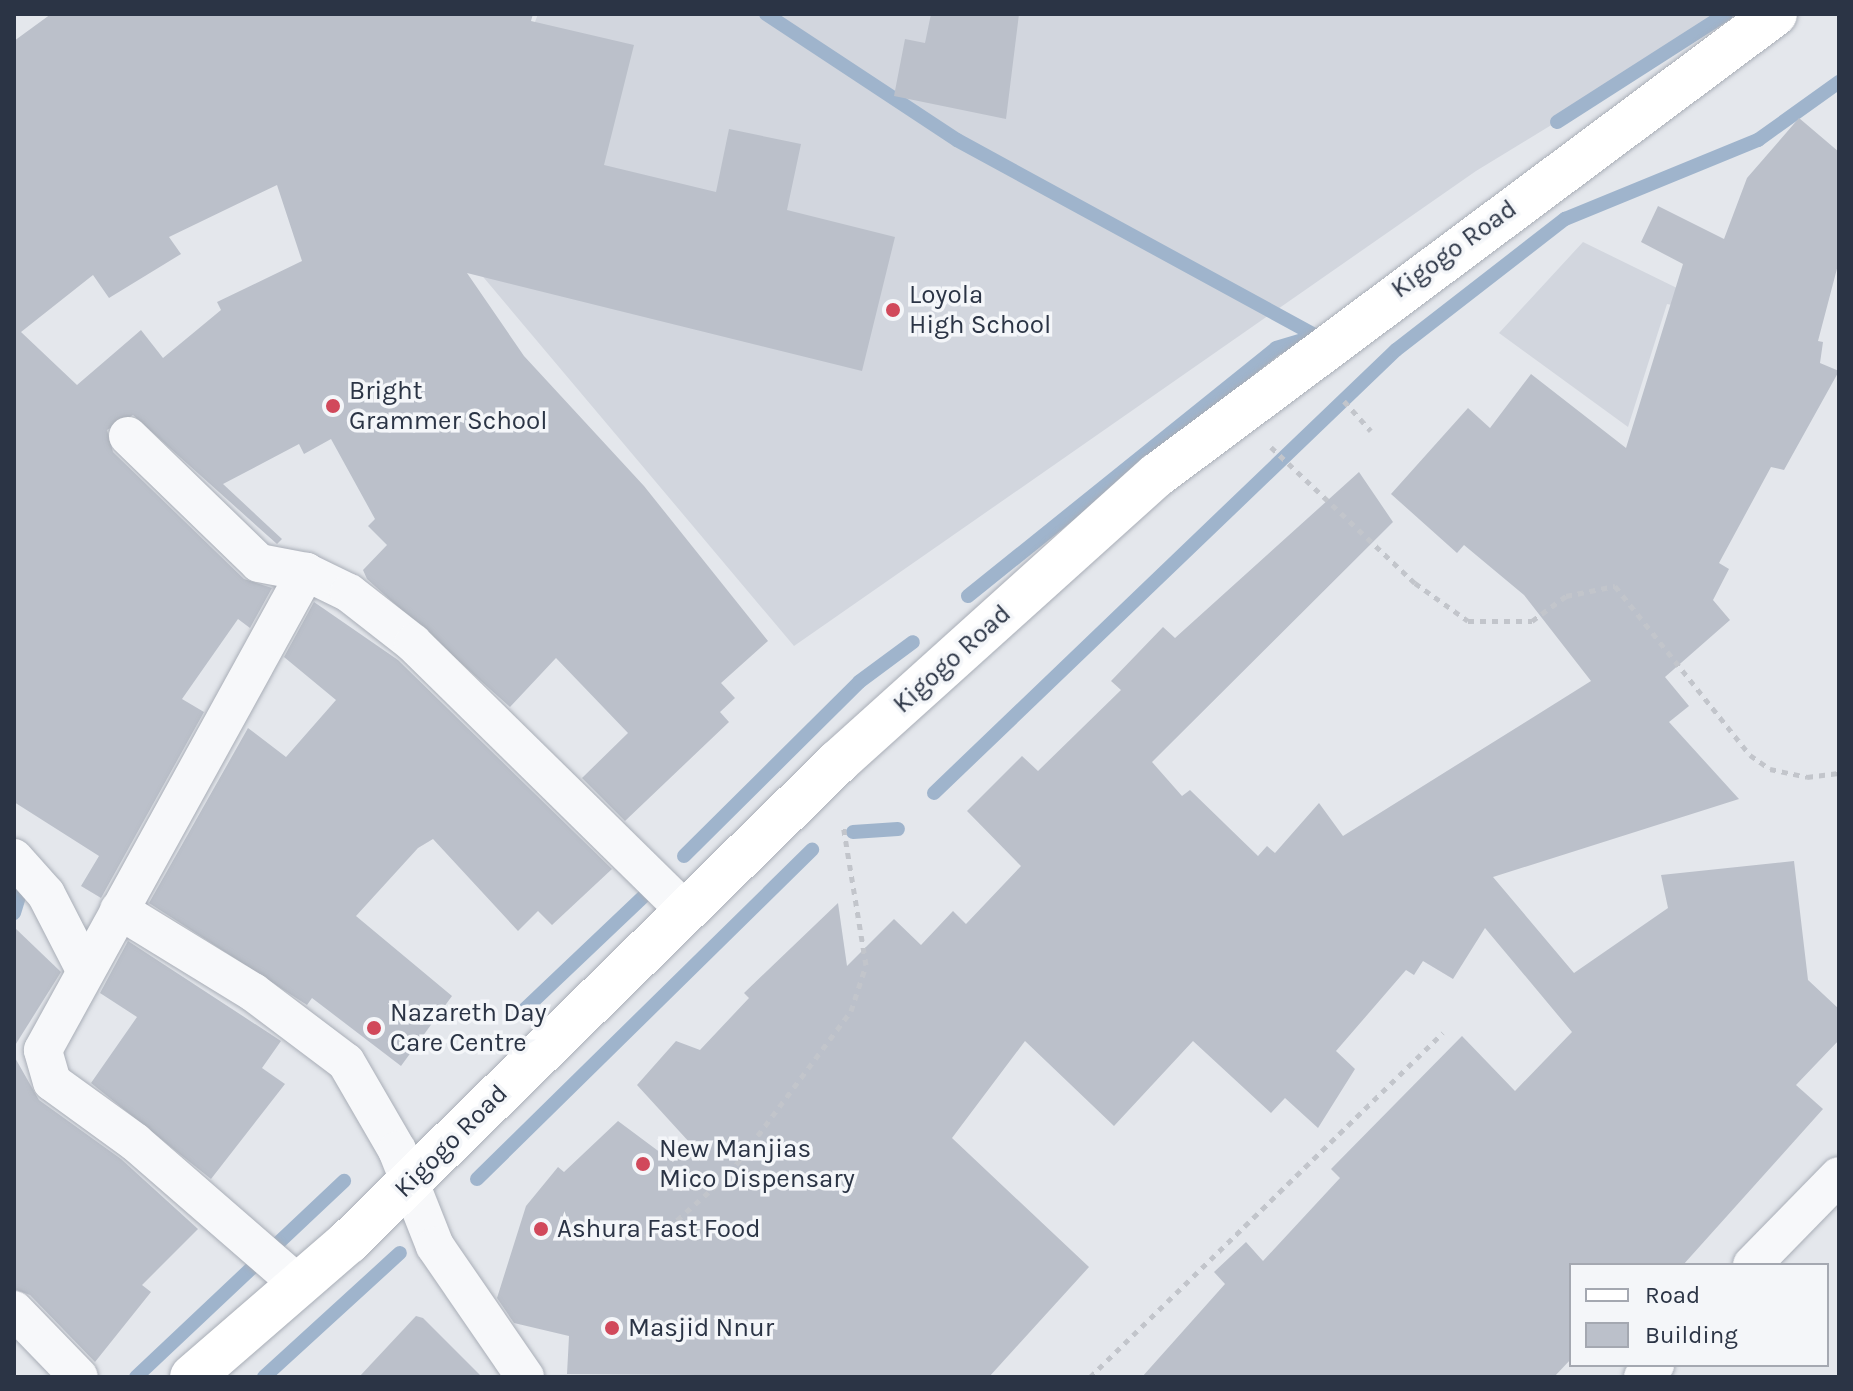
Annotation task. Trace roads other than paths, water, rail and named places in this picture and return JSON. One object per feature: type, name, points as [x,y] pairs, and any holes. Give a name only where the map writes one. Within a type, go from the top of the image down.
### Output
[{"type":"main road","name":"Kigogo Road","points":[[192,1377],[407,1185],[838,762],[1157,475],[1236,413],[1775,14]]},
{"type":"street","points":[[128,436],[245,552],[272,568],[306,572],[349,593],[413,643],[686,911]]},
{"type":"street","points":[[296,1282],[135,1142],[52,1082],[43,1050],[83,966],[119,910],[306,572]]},
{"type":"street","points":[[14,858],[46,894],[83,966]]},
{"type":"street","points":[[119,910],[253,992],[346,1062],[397,1150],[407,1185],[435,1246],[525,1377]]},
{"type":"street","points":[[1754,1263],[1839,1176]]},
{"type":"street","points":[[14,1310],[79,1377]]},
{"type":"waterway","points":[[766,14],[957,140],[1316,336]]},
{"type":"waterway","points":[[1557,122],[1726,14]]},
{"type":"waterway","points":[[934,793],[1396,350],[1565,219],[1758,140],[1839,82]]},
{"type":"waterway","points":[[968,596],[1276,348],[1316,336]]},
{"type":"waterway","points":[[684,856],[859,682],[913,642]]},
{"type":"waterway","points":[[853,832],[898,829]]},
{"type":"waterway","points":[[477,1179],[812,850]]},
{"type":"waterway","points":[[14,913],[23,883],[17,879]]},
{"type":"waterway","points":[[525,1009],[646,894]]},
{"type":"waterway","points":[[136,1377],[344,1181]]},
{"type":"waterway","points":[[264,1377],[400,1253]]},
{"type":"place","name":"Loyola High School","points":[[893,310]]},
{"type":"place","name":"Bright Grammer School","points":[[333,406]]},
{"type":"place","name":"Nazareth Day Care Centre","points":[[374,1028]]},
{"type":"place","name":"New Manjias Mico Dispensary","points":[[643,1164]]},
{"type":"place","name":"Ashura Fast Food","points":[[541,1229]]},
{"type":"place","name":"Masjid Nnur","points":[[612,1328]]}]
